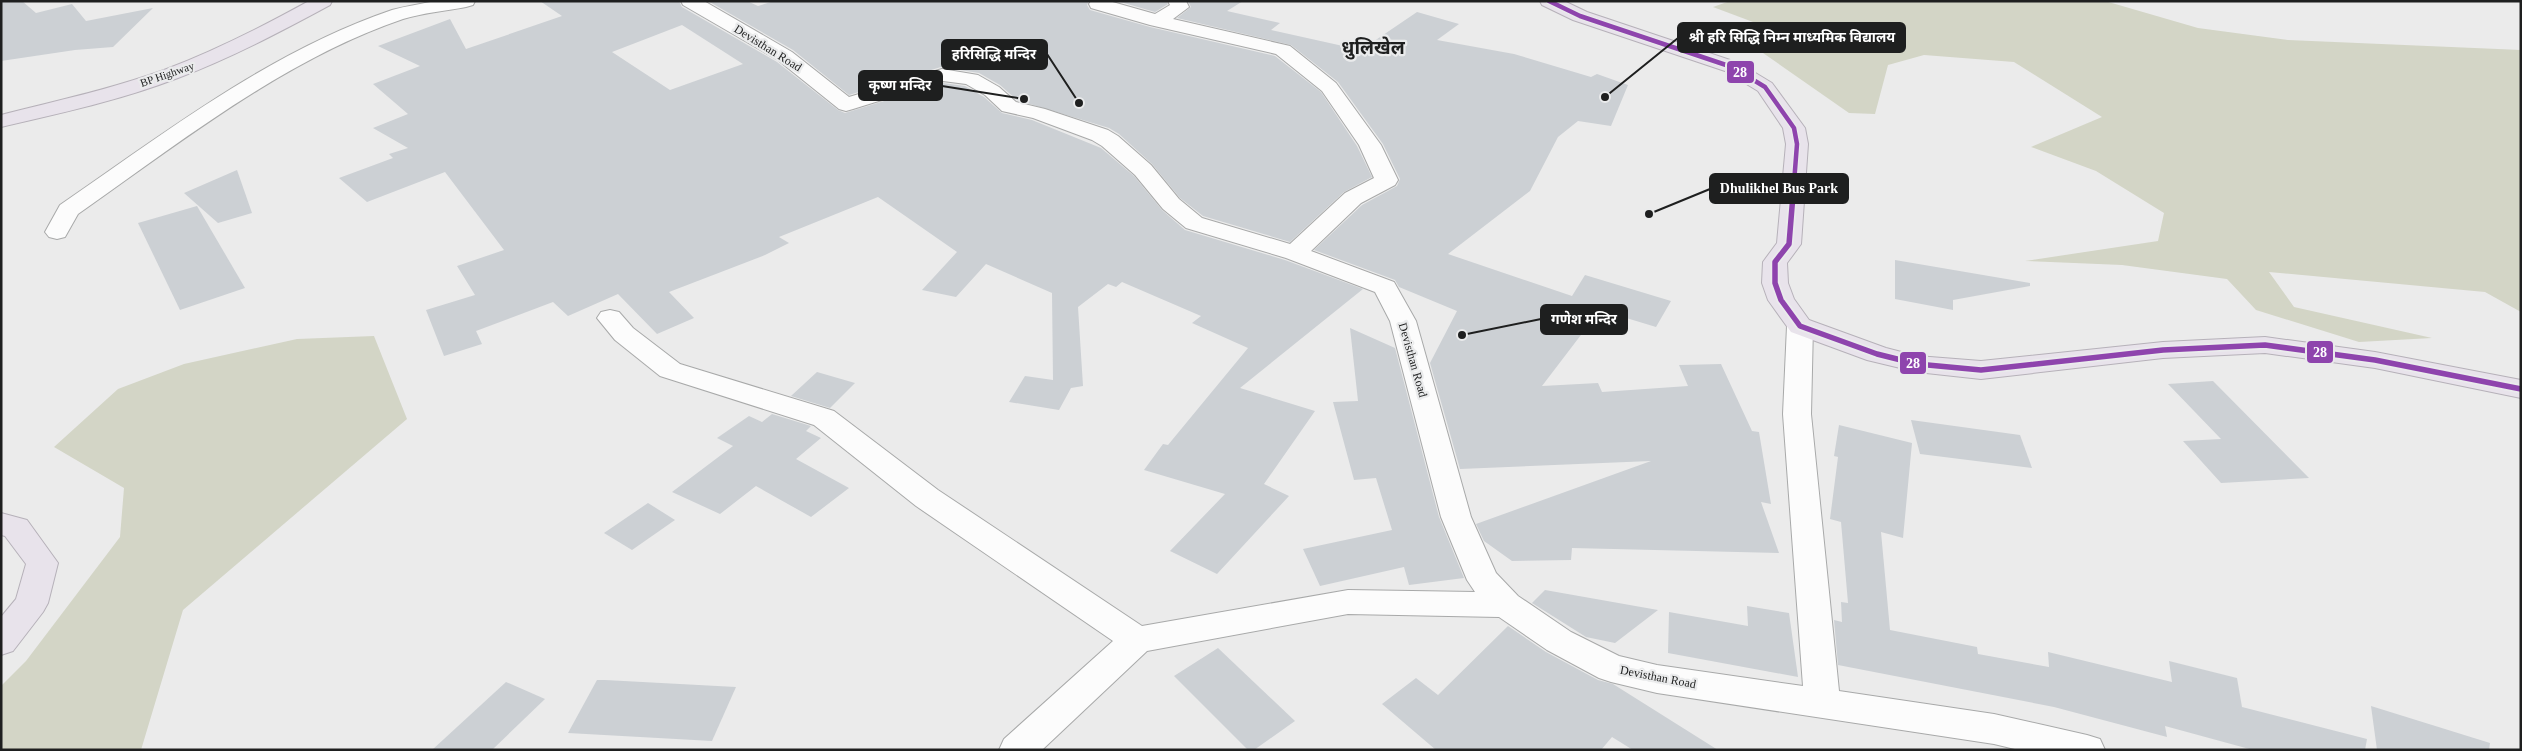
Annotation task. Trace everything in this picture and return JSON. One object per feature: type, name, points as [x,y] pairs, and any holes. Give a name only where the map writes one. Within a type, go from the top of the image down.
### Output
[{"type":"highway","name":"BP Highway","points":[[1,121],[120,91],[193,66],[264,34],[323,1]]},
{"type":"highway","points":[[1549,1],[1580,16],[1732,67],[1765,87],[1794,128],[1796,144],[1789,244],[1775,262],[1775,283],[1781,300],[1800,326],[1877,354],[1917,364],[1955,369],[1981,370],[2163,350],[2265,345],[2375,360],[2521,389]]},
{"type":"highway","points":[[1,524],[16,528],[42,563],[31,603],[1,642]]},
{"type":"street","points":[[57,232],[68,210],[240,91],[339,38],[399,14],[466,1]]},
{"type":"street","name":"Devisthan Road","points":[[690,1],[785,56],[846,105],[942,74],[970,79],[992,91],[1009,107],[1038,113],[1100,135],[1110,141],[1143,170],[1171,204],[1194,223],[1295,253],[1384,287],[1403,321],[1456,517],[1483,580],[1506,605],[1559,641],[1611,668],[1657,679],[1994,729],[2087,750]]},
{"type":"street","points":[[1157,21],[1180,8],[1177,1]]},
{"type":"street","points":[[1098,4],[1157,21],[1283,50],[1328,87],[1370,145],[1386,180],[1353,198],[1295,253]]},
{"type":"street","points":[[610,318],[624,334],[670,370],[824,418],[927,498],[1137,640]]},
{"type":"street","points":[[1800,326],[1797,414],[1822,702]]},
{"type":"street","points":[[1017,750],[1137,640],[1348,602],[1506,605]]},
{"type":"shaded area","points":[[1730,1],[2105,1],[2198,28],[2288,40],[2521,50],[2521,312],[2485,292],[2269,272],[2294,307],[2432,338],[2359,342],[2256,310],[2227,279],[2122,265],[2025,261],[2158,241],[2164,213],[2096,171],[2031,147],[2102,117],[2014,62],[1924,55],[1888,65],[1875,114],[1849,113],[1763,53],[1761,25],[1713,7]]},
{"type":"shaded area","points":[[374,336],[407,419],[183,610],[141,750],[1,750],[1,686],[26,661],[120,537],[124,488],[54,447],[118,389],[184,364],[297,339]]},
{"type":"building","points":[[1,1],[22,1],[36,13],[72,4],[86,21],[153,8],[113,47],[75,50],[1,61]]},
{"type":"building","points":[[540,1],[679,1],[682,7],[777,62],[838,110],[845,113],[943,83],[965,86],[984,97],[1002,113],[1032,120],[1101,148],[1134,176],[1162,210],[1185,230],[1285,260],[1363,289],[1240,388],[1315,411],[1264,484],[1289,496],[1217,574],[1170,551],[1225,494],[1144,470],[1163,444],[1168,445],[1248,348],[1192,323],[1201,316],[1122,282],[1116,287],[1108,284],[1078,307],[1083,386],[1071,388],[1059,410],[1009,402],[1025,376],[1053,380],[1052,293],[986,264],[956,297],[922,290],[957,252],[878,197],[779,237],[789,243],[765,255],[669,292],[694,318],[657,334],[618,294],[568,316],[553,302],[476,331],[482,344],[444,356],[426,310],[475,295],[457,266],[504,250],[445,172],[367,202],[339,178],[393,158],[389,154],[408,148],[373,128],[408,114],[373,84],[420,66],[378,46],[450,19],[466,49],[562,16]],"holes":[[[682,25],[743,64],[670,90],[612,52]]]},
{"type":"building","points":[[708,1],[747,1],[758,6],[774,1],[1089,1],[1087,5],[1090,10],[1150,27],[1275,56],[1321,92],[1357,146],[1372,177],[1344,192],[1290,242],[1203,216],[1180,198],[1152,164],[1119,134],[1109,128],[1017,100],[1000,85],[979,73],[941,67],[849,95],[793,50]]},
{"type":"building","points":[[1117,1],[1166,1],[1168,4],[1155,12]]},
{"type":"building","points":[[1188,1],[1243,1],[1227,11],[1280,23],[1271,30],[1361,50],[1417,12],[1459,24],[1437,40],[1514,54],[1591,77],[1597,74],[1628,85],[1611,126],[1578,121],[1558,137],[1530,191],[1448,254],[1572,296],[1585,275],[1671,301],[1656,327],[1600,310],[1542,386],[1598,383],[1602,392],[1688,386],[1679,365],[1721,364],[1752,431],[1759,432],[1771,504],[1761,502],[1779,553],[1572,548],[1571,560],[1512,561],[1484,541],[1476,524],[1651,461],[1460,469],[1430,363],[1457,311],[1399,287],[1395,280],[1314,250],[1362,205],[1397,186],[1400,179],[1383,144],[1338,82],[1291,45],[1177,18],[1191,7]]},
{"type":"building","points":[[237,170],[252,213],[218,223],[184,193]]},
{"type":"building","points":[[197,206],[245,288],[180,310],[138,223]]},
{"type":"building","points":[[1895,260],[2030,283],[2030,286],[1953,300],[1953,310],[1895,299]]},
{"type":"building","points":[[1350,328],[1395,348],[1439,517],[1464,578],[1409,585],[1404,567],[1320,586],[1303,549],[1392,530],[1376,478],[1354,480],[1333,402],[1358,401]]},
{"type":"building","points":[[817,372],[855,383],[830,408],[791,396]]},
{"type":"building","points":[[2213,381],[2309,478],[2221,483],[2183,441],[2221,439],[2168,384]]},
{"type":"building","points":[[772,414],[811,426],[806,431],[821,438],[796,459],[849,488],[811,517],[756,486],[720,514],[672,492],[733,446],[717,438],[749,416],[762,422]]},
{"type":"building","points":[[1911,420],[2020,435],[2032,468],[1920,454]]},
{"type":"building","points":[[1839,425],[1912,443],[1903,538],[1881,532],[1890,630],[1977,647],[1978,654],[2049,667],[2048,652],[2172,682],[2169,661],[2237,678],[2242,707],[2367,739],[2365,750],[2253,750],[2165,726],[2167,737],[2054,707],[1838,665],[1834,620],[1842,622],[1841,602],[1848,603],[1841,522],[1830,519],[1838,457],[1834,456]]},
{"type":"building","points":[[648,503],[675,520],[632,550],[604,533]]},
{"type":"building","points":[[1545,590],[1658,610],[1615,643],[1586,637],[1532,603]]},
{"type":"building","points":[[1747,606],[1789,613],[1798,677],[1668,653],[1669,612],[1748,626]]},
{"type":"building","points":[[1508,626],[1546,652],[1598,680],[1613,684],[1718,750],[1633,750],[1612,737],[1601,750],[1436,750],[1382,704],[1416,678],[1438,695]]},
{"type":"building","points":[[1218,648],[1295,721],[1254,750],[1248,750],[1174,676]]},
{"type":"building","points":[[597,680],[736,687],[712,741],[568,733]]},
{"type":"building","points":[[506,682],[545,699],[492,750],[432,750]]},
{"type":"building","points":[[2371,706],[2490,743],[2489,750],[2377,750]]},
{"type":"transit line","name":"28","points":[[1549,1],[1580,16],[1732,67],[1765,87],[1794,128],[1797,144],[1789,244],[1775,262],[1775,283],[1781,300],[1800,326],[1877,354],[1917,364],[1981,370],[2163,350],[2265,345],[2375,360],[2521,389]]},
{"type":"place","name":"श्री हरि सिद्धि निम्न माध्यमिक विद्यालय","points":[[1605,97]]},
{"type":"place","name":"कृष्ण मन्दिर","points":[[1024,99]]},
{"type":"place","name":"हरिसिद्धि मन्दिर","points":[[1079,103]]},
{"type":"place","name":"Dhulikhel Bus Park","points":[[1649,214]]},
{"type":"place","name":"गणेश मन्दिर","points":[[1462,335]]},
{"type":"district","name":"धुलिखेल","points":[[1373,47]]}]
